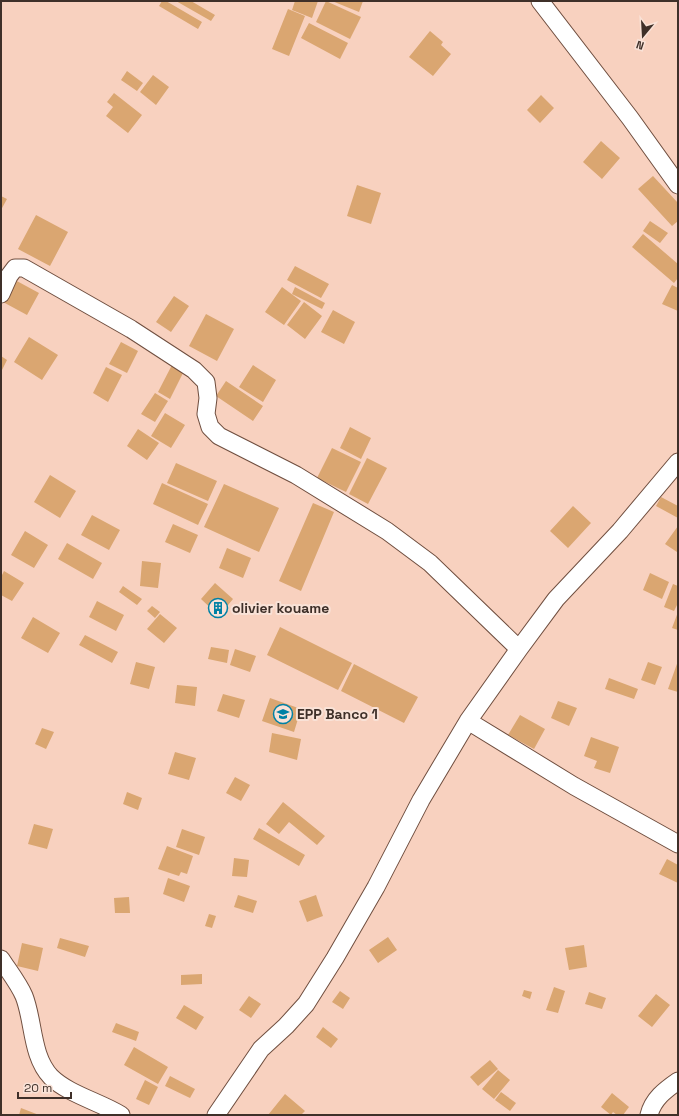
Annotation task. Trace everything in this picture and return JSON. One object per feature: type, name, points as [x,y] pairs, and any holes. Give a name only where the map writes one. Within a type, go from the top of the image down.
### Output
[{"type":"street","points":[[540,1],[630,118],[678,185]]},
{"type":"street","points":[[1,294],[9,276],[15,268],[24,268],[131,329],[194,370],[206,382],[208,398],[206,414],[210,427],[219,436],[296,475],[386,531],[430,563],[519,649]]},
{"type":"street","points":[[216,1115],[261,1049],[286,1026],[306,1004],[335,958],[376,887],[421,800],[468,721],[556,599],[620,531],[678,462]]},
{"type":"street","points":[[468,721],[574,786],[678,844]]},
{"type":"street","points":[[1,959],[24,995],[40,1061],[50,1076],[62,1086],[112,1109],[121,1115]]},
{"type":"street","points":[[649,1115],[658,1096],[678,1081]]},
{"type":"building","points":[[162,1],[166,1],[202,22],[198,29],[159,6]]},
{"type":"building","points":[[176,1],[191,1],[215,15],[211,21]]},
{"type":"building","points":[[295,1],[318,1],[312,18],[292,10]]},
{"type":"building","points":[[326,1],[361,17],[350,39],[316,22]]},
{"type":"building","points":[[332,1],[363,1],[359,12]]},
{"type":"building","points":[[288,9],[305,16],[289,56],[272,49]]},
{"type":"building","points":[[309,23],[348,43],[340,59],[301,38]]},
{"type":"building","points":[[430,31],[443,42],[441,45],[451,54],[433,76],[409,57]]},
{"type":"building","points":[[127,71],[143,83],[137,91],[121,80]]},
{"type":"building","points":[[153,75],[169,87],[156,105],[140,92]]},
{"type":"building","points":[[114,93],[142,115],[128,133],[106,116],[113,107],[107,102]]},
{"type":"building","points":[[541,95],[554,108],[540,123],[527,110]]},
{"type":"building","points":[[601,141],[620,158],[602,179],[583,162]]},
{"type":"building","points":[[653,176],[678,203],[678,221],[672,226],[638,189]]},
{"type":"building","points":[[357,185],[381,193],[371,224],[347,216]]},
{"type":"building","points":[[1,196],[7,199],[1,210]]},
{"type":"building","points":[[36,215],[68,232],[50,266],[18,249]]},
{"type":"building","points":[[650,221],[668,233],[660,243],[643,231]]},
{"type":"building","points":[[643,234],[678,264],[678,278],[674,283],[632,247]]},
{"type":"building","points":[[295,266],[329,284],[321,298],[287,280]]},
{"type":"building","points":[[15,280],[39,293],[27,315],[3,302]]},
{"type":"building","points":[[672,285],[678,288],[678,311],[662,304]]},
{"type":"building","points":[[282,287],[301,301],[284,325],[265,312]]},
{"type":"building","points":[[295,287],[325,303],[322,309],[292,294]]},
{"type":"building","points":[[174,296],[189,306],[171,332],[156,322]]},
{"type":"building","points":[[304,302],[322,316],[305,339],[287,325]]},
{"type":"building","points":[[333,310],[355,322],[344,344],[321,332]]},
{"type":"building","points":[[206,314],[234,329],[217,361],[189,346]]},
{"type":"building","points":[[29,337],[58,355],[42,380],[14,362]]},
{"type":"building","points":[[121,342],[138,351],[127,373],[109,364]]},
{"type":"building","points":[[1,356],[7,360],[1,372]]},
{"type":"building","points":[[173,363],[185,369],[170,399],[158,392]]},
{"type":"building","points":[[253,365],[276,380],[263,402],[239,387]]},
{"type":"building","points":[[106,367],[122,375],[108,402],[93,393]]},
{"type":"building","points":[[226,381],[263,406],[253,421],[216,396]]},
{"type":"building","points":[[155,393],[168,401],[155,422],[141,414]]},
{"type":"building","points":[[165,413],[185,425],[171,448],[151,436]]},
{"type":"building","points":[[350,427],[371,438],[361,459],[340,448]]},
{"type":"building","points":[[138,429],[159,443],[147,460],[127,446]]},
{"type":"building","points":[[332,448],[361,462],[346,492],[317,478]]},
{"type":"building","points":[[367,458],[387,468],[368,504],[349,494]]},
{"type":"building","points":[[176,463],[217,481],[208,501],[167,483]]},
{"type":"building","points":[[50,475],[76,491],[60,518],[34,502]]},
{"type":"building","points":[[162,483],[208,504],[198,525],[153,504]]},
{"type":"building","points":[[224,484],[279,508],[259,552],[204,527]]},
{"type":"building","points":[[661,497],[678,506],[678,518],[656,506]]},
{"type":"building","points":[[313,503],[334,512],[301,591],[279,581]]},
{"type":"building","points":[[573,506],[591,523],[568,548],[550,531]]},
{"type":"building","points":[[92,515],[120,530],[109,550],[81,535]]},
{"type":"building","points":[[173,524],[198,535],[190,553],[165,542]]},
{"type":"building","points":[[678,526],[678,551],[677,552],[665,544]]},
{"type":"building","points":[[25,531],[48,545],[34,568],[11,555]]},
{"type":"building","points":[[67,543],[102,563],[93,579],[58,559]]},
{"type":"building","points":[[227,548],[251,558],[243,578],[219,568]]},
{"type":"building","points":[[142,561],[161,563],[158,588],[140,586]]},
{"type":"building","points":[[4,571],[24,583],[12,601],[1,595],[1,577]]},
{"type":"building","points":[[650,573],[669,582],[662,599],[643,590]]},
{"type":"building","name":"olivier kouame","points":[[215,583],[233,599],[219,616],[201,599]]},
{"type":"building","points":[[673,584],[678,586],[678,603],[674,611],[664,607]]},
{"type":"building","points":[[123,586],[142,599],[137,605],[119,592]]},
{"type":"building","points":[[97,601],[124,615],[116,631],[89,617]]},
{"type":"building","points":[[152,606],[160,612],[155,618],[147,611]]},
{"type":"building","points":[[678,612],[678,630],[672,628]]},
{"type":"building","points":[[160,614],[177,628],[164,643],[147,629]]},
{"type":"building","points":[[33,617],[60,633],[48,653],[21,638]]},
{"type":"building","points":[[280,627],[352,663],[338,690],[267,655]]},
{"type":"building","points":[[85,635],[118,652],[112,663],[79,645]]},
{"type":"building","points":[[211,647],[229,650],[227,663],[208,659]]},
{"type":"building","points":[[235,649],[256,656],[250,672],[230,665]]},
{"type":"building","points":[[678,661],[678,692],[668,689]]},
{"type":"building","points":[[136,662],[155,667],[149,689],[130,684]]},
{"type":"building","points":[[648,662],[662,667],[655,685],[641,680]]},
{"type":"building","points":[[354,664],[418,697],[404,723],[341,691]]},
{"type":"building","points":[[609,678],[638,689],[634,699],[605,689]]},
{"type":"building","points":[[177,685],[197,687],[195,706],[175,703]]},
{"type":"building","points":[[223,694],[245,700],[239,718],[217,711]]},
{"type":"building","points":[[270,698],[301,709],[294,732],[262,721]]},
{"type":"building","points":[[558,701],[577,708],[569,726],[551,718]]},
{"type":"building","points":[[520,715],[545,729],[534,749],[508,735]]},
{"type":"building","points":[[42,728],[54,732],[46,749],[35,744]]},
{"type":"building","points":[[272,733],[301,739],[297,760],[269,752]]},
{"type":"building","points":[[591,737],[619,747],[610,773],[594,768],[597,761],[584,756]]},
{"type":"building","points":[[175,752],[196,758],[189,780],[168,774]]},
{"type":"building","points":[[235,777],[250,785],[241,801],[226,793]]},
{"type":"building","points":[[127,792],[142,798],[138,810],[123,804]]},
{"type":"building","points":[[283,802],[325,836],[317,845],[289,822],[279,834],[266,824]]},
{"type":"building","points":[[34,824],[53,829],[47,849],[28,844]]},
{"type":"building","points":[[259,828],[305,855],[299,866],[253,839]]},
{"type":"building","points":[[182,829],[205,837],[199,855],[176,847]]},
{"type":"building","points":[[167,846],[193,856],[187,874],[181,872],[179,876],[158,869]]},
{"type":"building","points":[[234,858],[249,860],[247,877],[232,876]]},
{"type":"building","points":[[667,859],[678,865],[678,883],[659,874]]},
{"type":"building","points":[[168,878],[190,886],[184,902],[163,894]]},
{"type":"building","points":[[238,895],[257,901],[253,913],[234,907]]},
{"type":"building","points":[[316,895],[323,916],[307,922],[299,901]]},
{"type":"building","points":[[129,897],[130,913],[115,913],[114,898]]},
{"type":"building","points":[[209,914],[216,916],[212,928],[205,926]]},
{"type":"building","points":[[388,937],[397,950],[378,963],[369,950]]},
{"type":"building","points":[[60,938],[89,946],[85,957],[57,948]]},
{"type":"building","points":[[22,943],[43,948],[38,971],[17,966]]},
{"type":"building","points":[[584,945],[587,967],[569,970],[565,948]]},
{"type":"building","points":[[202,974],[202,984],[181,985],[181,975]]},
{"type":"building","points":[[554,987],[565,991],[558,1013],[546,1010]]},
{"type":"building","points":[[524,990],[532,992],[530,999],[522,996]]},
{"type":"building","points":[[340,991],[350,998],[343,1009],[332,1002]]},
{"type":"building","points":[[589,992],[606,998],[602,1009],[585,1004]]},
{"type":"building","points":[[656,994],[670,1005],[652,1027],[638,1016]]},
{"type":"building","points":[[249,996],[261,1004],[251,1018],[239,1010]]},
{"type":"building","points":[[184,1005],[204,1017],[196,1030],[176,1018]]},
{"type":"building","points":[[116,1023],[139,1032],[136,1041],[112,1032]]},
{"type":"building","points":[[323,1027],[338,1039],[331,1048],[316,1037]]},
{"type":"building","points":[[134,1047],[168,1067],[158,1084],[124,1065]]},
{"type":"building","points":[[490,1060],[498,1069],[478,1086],[470,1077]]},
{"type":"building","points":[[498,1070],[510,1080],[494,1099],[482,1089]]},
{"type":"building","points":[[170,1076],[195,1089],[190,1098],[165,1086]]},
{"type":"building","points":[[145,1080],[158,1087],[149,1105],[136,1099]]},
{"type":"building","points":[[501,1092],[516,1103],[510,1111],[495,1100]]},
{"type":"building","points":[[612,1093],[629,1107],[623,1115],[617,1115],[613,1112],[611,1115],[601,1107]]},
{"type":"building","points":[[285,1094],[305,1111],[301,1115],[268,1115]]},
{"type":"building","points":[[21,1108],[39,1115],[19,1115]]},
{"type":"place","name":"olivier kouame","points":[[218,608]]},
{"type":"place","name":"EPP Banco 1","points":[[283,714]]}]
